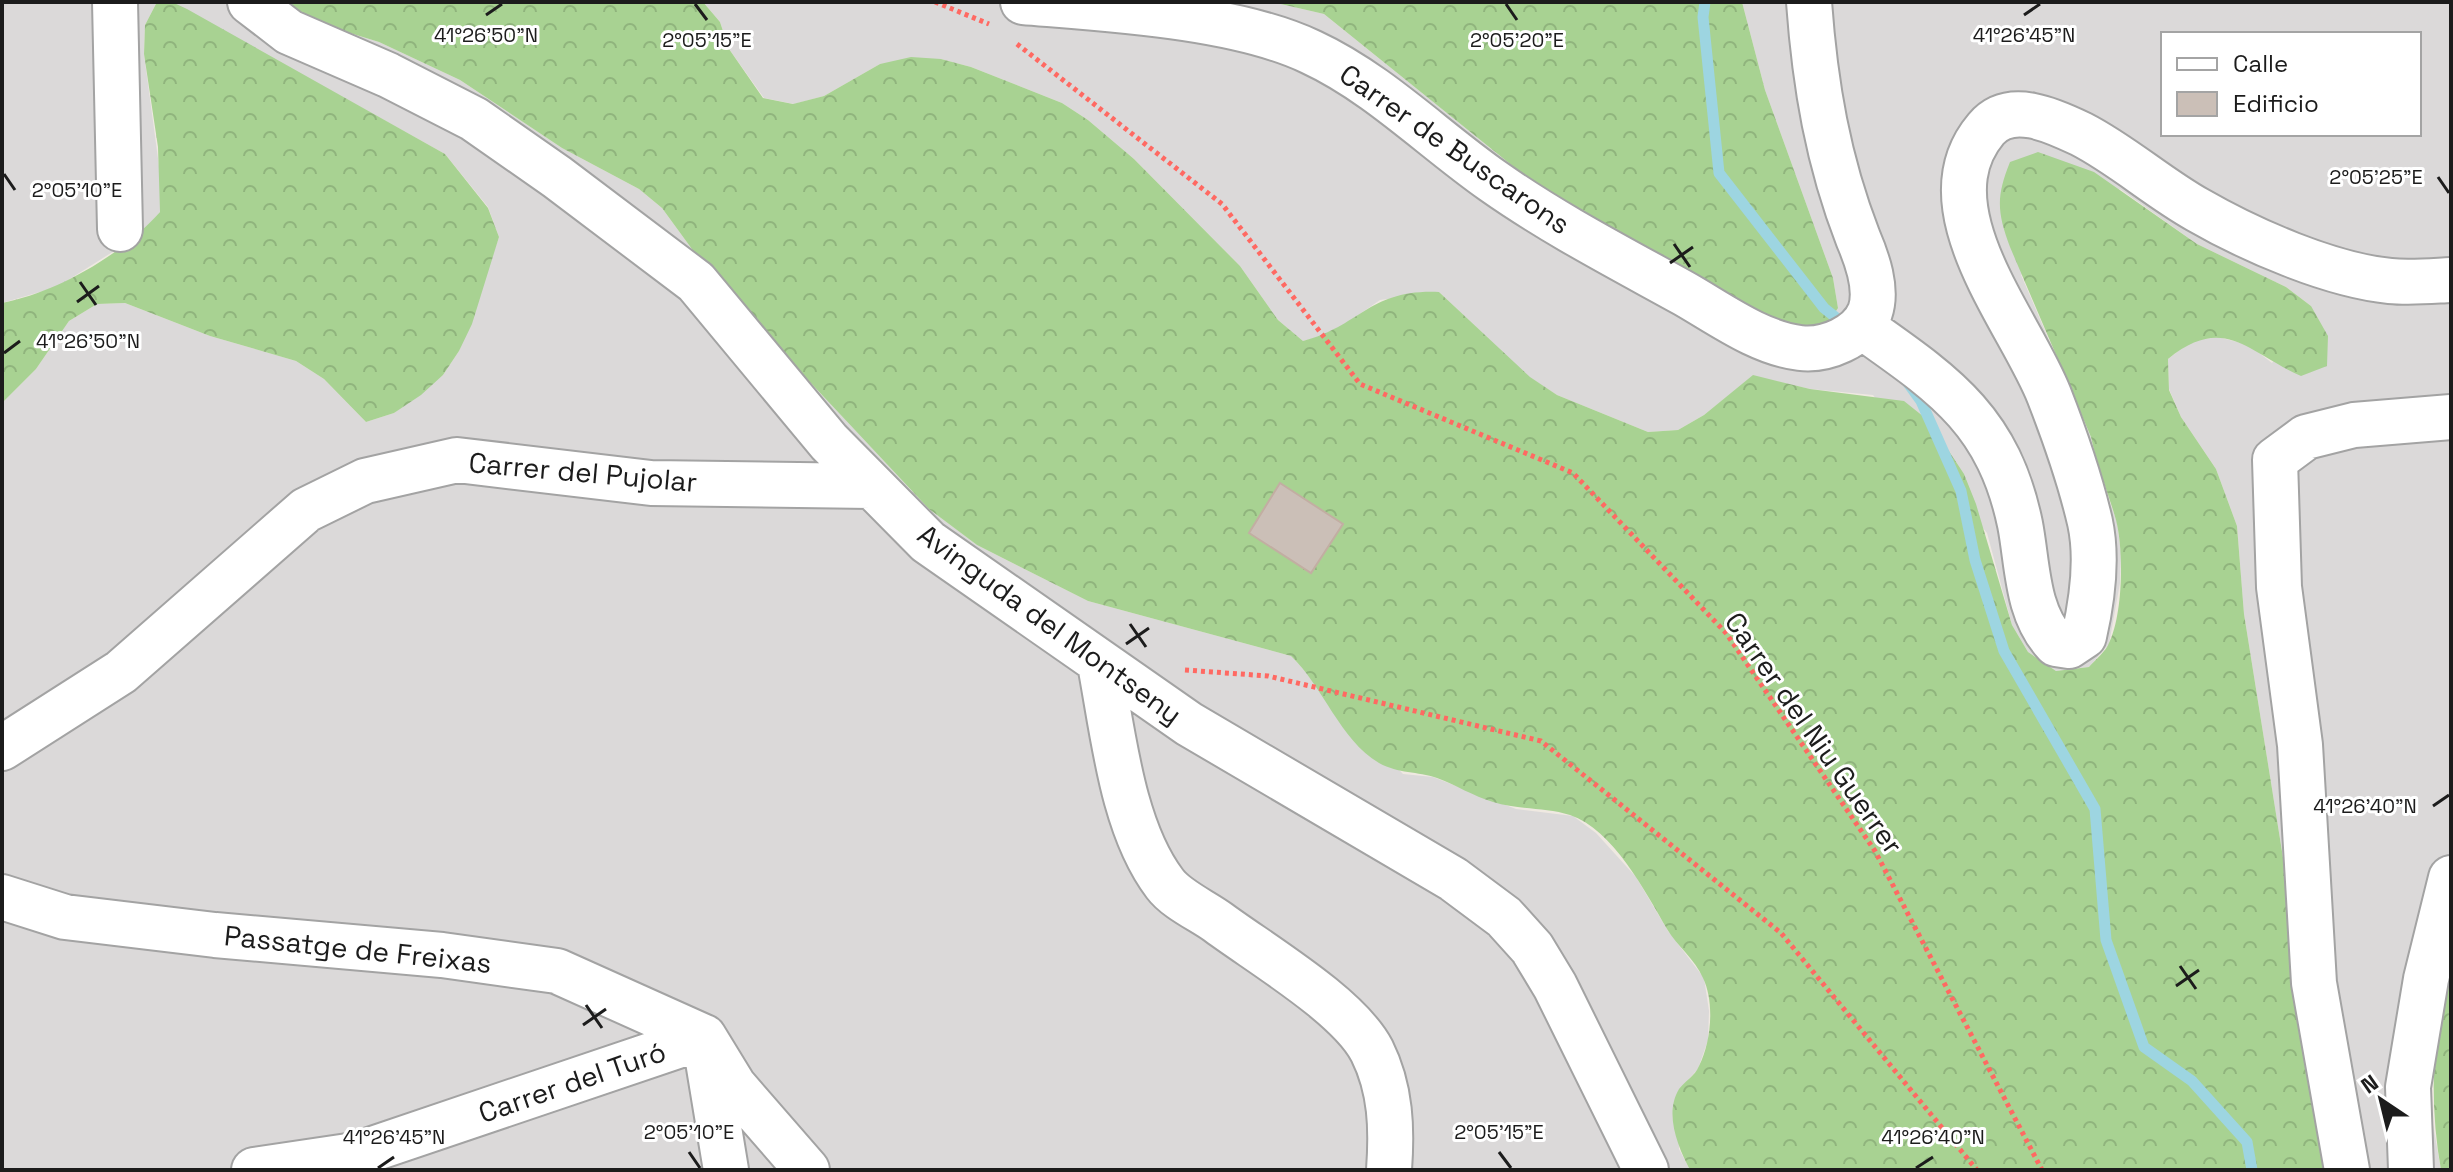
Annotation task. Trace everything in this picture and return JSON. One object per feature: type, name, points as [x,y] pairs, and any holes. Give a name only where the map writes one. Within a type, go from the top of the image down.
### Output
[{"type":"street","points":[[115,2],[120,229]]},
{"type":"street","name":"Avinguda del Montseny","points":[[250,2],[289,32],[388,75],[474,119],[696,282],[829,442],[928,542],[1189,724],[1453,879],[1504,917],[1532,948],[1555,986],[1646,1170]]},
{"type":"street","points":[[1809,2],[1823,127],[1839,190],[1872,284],[1870,312],[1861,326],[1943,385],[1984,430],[2004,468],[2019,521],[2035,613],[2056,644],[2069,646],[2084,636],[2093,582],[2091,525],[2048,393],[1997,296],[1971,228],[1962,179],[1966,163],[1988,126],[2000,118],[2049,118],[2093,140],[2197,210],[2293,253],[2391,281],[2451,280]]},
{"type":"street","name":"Carrer de Buscarons","points":[[1008,21],[1128,11],[1260,35],[1309,51],[1379,95],[1533,210],[1749,330],[1780,343],[1811,348],[1838,342],[1861,326]]},
{"type":"street","points":[[2347,1170],[2314,983],[2300,745],[2279,587],[2275,460],[2306,437],[2354,425],[2451,417]]},
{"type":"street","name":"Carrer del Pujolar","points":[[2,748],[121,672],[306,510],[365,481],[457,460],[651,483],[871,486]]},
{"type":"street","points":[[1100,664],[1128,801],[1148,856],[1167,887],[1341,1013],[1371,1049],[1386,1088],[1392,1129],[1389,1170]]},
{"type":"street","points":[[2411,1170],[2408,1087],[2426,979],[2451,878]]},
{"type":"street","name":"Passatge de Freixas","points":[[2,897],[65,917],[442,955],[557,971],[704,1037]]},
{"type":"street","points":[[704,1037],[726,1170]]},
{"type":"street","points":[[704,1037],[734,1086],[807,1170]]},
{"type":"street","name":"Carrer del Turó","points":[[254,1170],[355,1155],[704,1037]]},
{"type":"path","name":"Carrer del Niu Guerrer","points":[[935,2],[1008,21],[1222,204],[1360,384],[1573,473],[1726,633],[1875,851],[2042,1170]]},
{"type":"path","points":[[1176,670],[1268,676],[1541,741],[1781,933],[1977,1170]]},
{"type":"shaded area","points":[[2,2],[157,2],[145,25],[144,54],[161,181],[160,212],[141,234],[57,287],[2,303]]},
{"type":"shaded area","points":[[172,2],[265,2],[295,16],[379,42],[460,80],[562,148],[639,189],[662,208],[716,282],[929,509],[977,545],[1088,601],[1291,656],[1403,774],[1433,777],[1516,809],[1573,816],[1596,833],[1636,877],[1668,931],[1704,978],[1709,1011],[1708,1040],[1698,1069],[1678,1091],[1679,1149],[1690,1170],[2,1170],[2,403],[36,369],[69,321],[97,304],[125,303],[210,336],[296,361],[324,379],[366,422],[394,413],[443,375],[459,351],[499,237],[488,207],[445,154]]},
{"type":"shaded area","points":[[703,2],[1272,2],[1324,14],[1551,197],[1838,308],[1833,278],[1765,90],[1742,2],[2451,2],[2451,954],[2440,997],[2431,1090],[2432,1119],[2441,1170],[2325,1170],[2297,945],[2244,614],[2237,526],[2216,469],[2181,417],[2169,389],[2168,359],[2191,341],[2218,337],[2249,345],[2272,363],[2311,306],[2286,287],[2197,244],[2120,189],[2021,275],[2091,437],[2097,466],[2117,522],[2121,553],[2120,583],[2109,644],[2089,667],[2056,671],[2028,652],[2012,625],[1987,533],[1873,395],[1810,389],[1753,376],[1704,415],[1678,430],[1648,432],[1557,395],[1529,377],[1439,292],[1380,300],[1331,334],[1303,341],[1278,320],[1240,266],[1134,159],[1088,120],[1062,103],[971,67],[941,59],[880,64],[824,96],[794,104],[764,98],[729,49],[720,22]]},
{"type":"green space","points":[[157,2],[172,2],[187,9],[445,154],[488,208],[499,237],[472,324],[443,375],[394,413],[366,422],[324,379],[296,361],[210,336],[125,303],[97,304],[69,321],[36,369],[2,403],[2,303],[45,290],[88,269],[128,242],[160,212],[158,147],[144,54],[145,25]]},
{"type":"green space","points":[[265,2],[703,2],[720,22],[729,49],[763,98],[793,104],[824,96],[880,64],[911,57],[941,59],[971,67],[1062,103],[1088,120],[1134,159],[1240,266],[1278,320],[1303,341],[1339,327],[1396,296],[1439,292],[1530,377],[1557,395],[1648,432],[1678,430],[1704,415],[1753,375],[1810,389],[1904,401],[1929,421],[1964,474],[2012,625],[2028,652],[2056,671],[2089,667],[2109,643],[2119,600],[2119,533],[2091,437],[2010,247],[2001,214],[2000,195],[2010,162],[2038,152],[2094,172],[2197,244],[2286,287],[2311,306],[2328,336],[2327,366],[2301,376],[2251,348],[2221,338],[2205,339],[2168,359],[2169,390],[2181,417],[2216,469],[2237,526],[2244,614],[2297,945],[2325,1170],[1690,1170],[1677,1141],[1673,1109],[1679,1089],[1697,1070],[1706,1046],[1710,1022],[1707,988],[1700,971],[1671,935],[1627,864],[1586,822],[1570,815],[1493,802],[1437,778],[1379,763],[1353,741],[1313,682],[1291,656],[1088,601],[977,545],[929,509],[716,282],[662,208],[639,189],[562,148],[460,80],[379,42],[295,16]]},
{"type":"green space","points":[[1272,2],[1742,2],[1765,90],[1833,278],[1838,308],[1821,333],[1794,339],[1551,197],[1324,14]]},
{"type":"green space","points":[[2451,954],[2451,1170],[2441,1170],[2435,1116],[2434,1062],[2440,1008]]},
{"type":"building","points":[[1280,483],[1343,524],[1311,573],[1249,533]]},
{"type":"waterway","points":[[1705,2],[1703,17],[1719,173],[1824,308],[1839,320]]},
{"type":"waterway","points":[[1908,383],[1921,401],[1961,491],[1975,560],[2004,651],[2095,809],[2106,940],[2144,1047],[2192,1081],[2247,1142],[2252,1170]]}]
